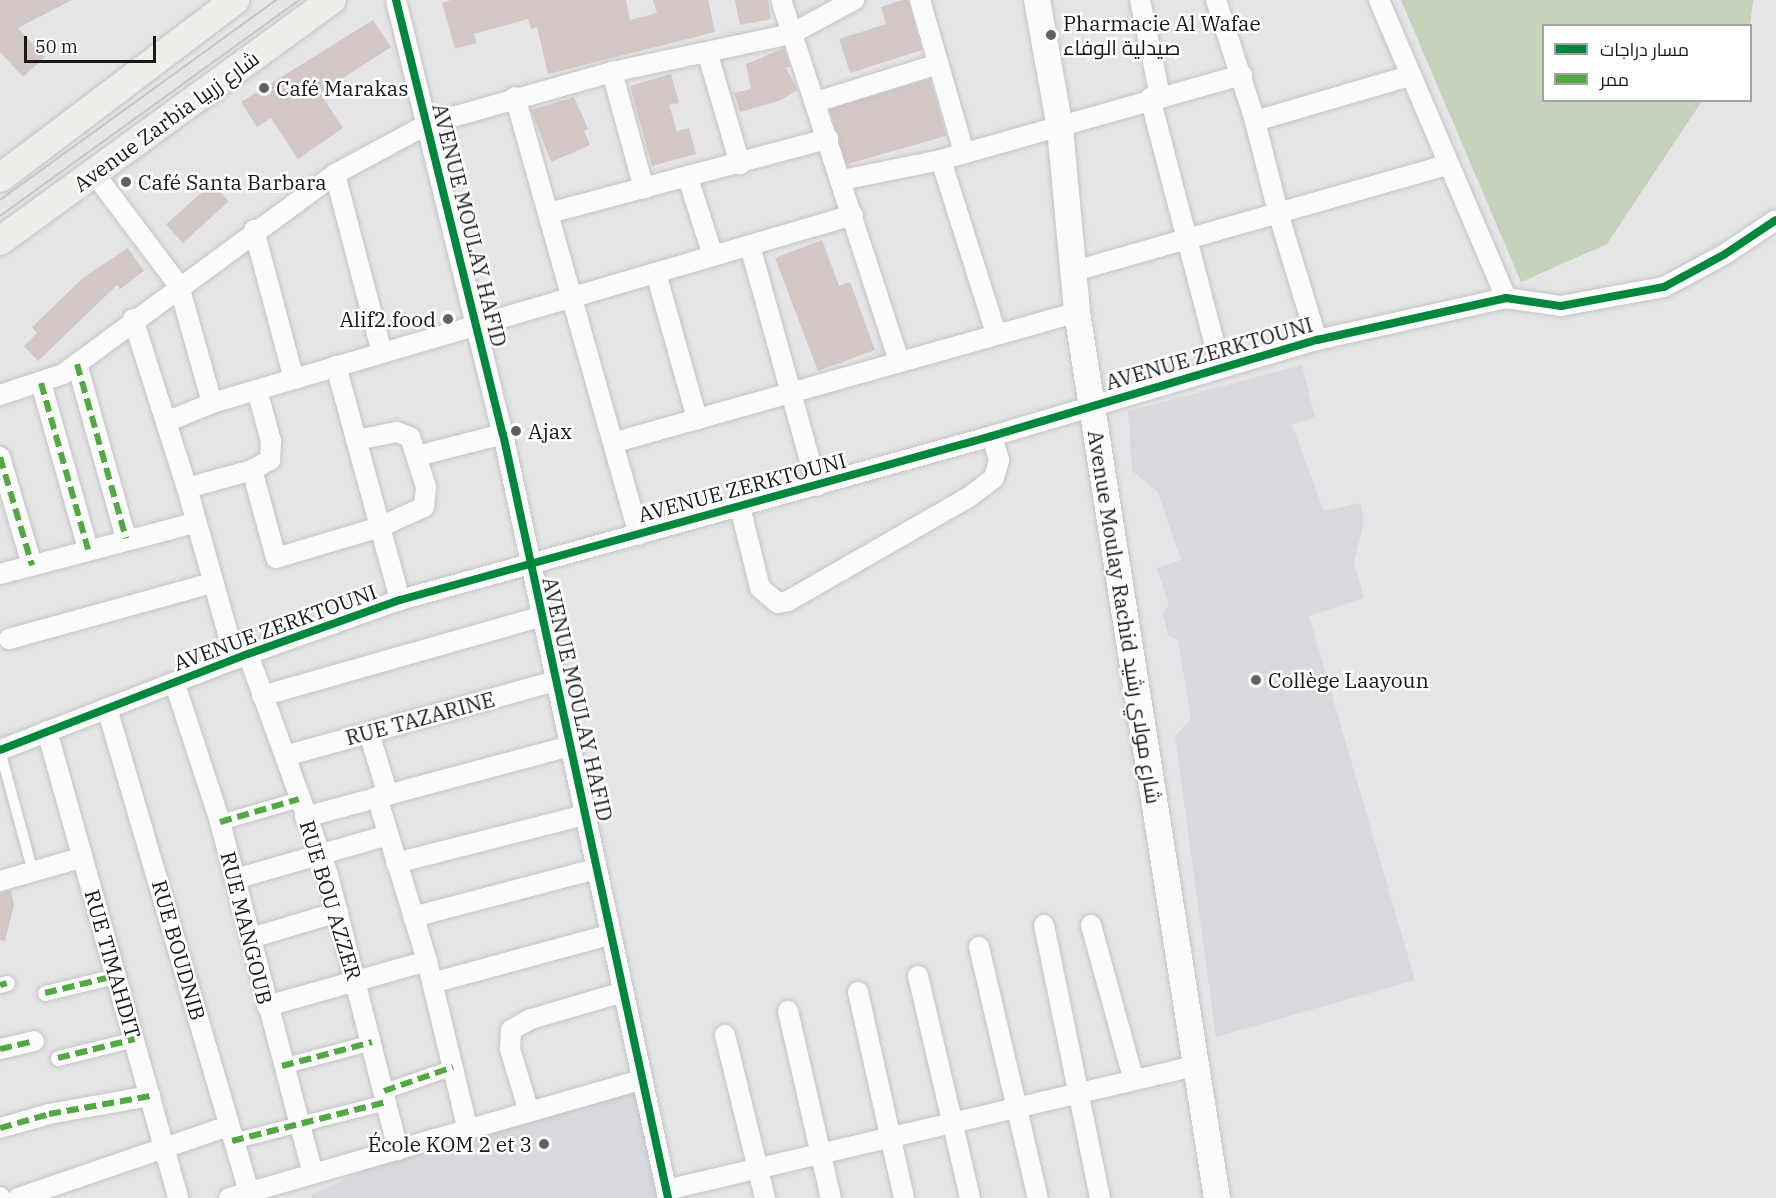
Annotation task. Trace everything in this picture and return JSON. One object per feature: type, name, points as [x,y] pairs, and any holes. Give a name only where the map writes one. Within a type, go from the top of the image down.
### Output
[{"type":"main road","points":[[0,178],[235,0]]},
{"type":"main road","name":"Avenue Zarbia شارع زربيا","points":[[0,241],[332,0]]},
{"type":"street","name":"AVENUE MOULAY HAFID","points":[[396,0],[503,434],[540,617],[585,814],[620,993],[667,1194]]},
{"type":"street","points":[[781,0],[842,180],[899,361]]},
{"type":"street","points":[[0,395],[41,383],[77,364],[133,319],[335,174],[428,124],[515,96],[612,72],[708,55],[791,34],[854,0]]},
{"type":"street","points":[[920,0],[964,152]]},
{"type":"street","name":"Avenue Moulay Rachid شارع مولاي رشيد","points":[[1037,0],[1060,128],[1077,312],[1217,1198]]},
{"type":"street","points":[[1140,0],[1155,97],[1221,368]]},
{"type":"street","points":[[1216,0],[1242,75],[1279,216],[1317,340]]},
{"type":"street","points":[[1379,0],[1409,76],[1506,298],[1561,306],[1664,286],[1725,254],[1776,220]]},
{"type":"street","points":[[708,55],[740,164]]},
{"type":"street","points":[[816,102],[938,64]]},
{"type":"street","points":[[612,72],[644,189]]},
{"type":"street","points":[[842,180],[940,160],[1060,128],[1155,97],[1242,75]]},
{"type":"street","points":[[1255,121],[1409,76]]},
{"type":"street","points":[[515,96],[616,442],[639,535]]},
{"type":"street","points":[[549,213],[688,178],[828,139]]},
{"type":"street","points":[[940,160],[996,333]]},
{"type":"street","points":[[1075,271],[1279,216],[1447,165]]},
{"type":"street","points":[[94,172],[179,286],[212,404]]},
{"type":"street","points":[[335,174],[382,353]]},
{"type":"street","points":[[688,178],[713,256]]},
{"type":"street","points":[[166,422],[212,404],[336,366],[853,215]]},
{"type":"street","points":[[254,230],[294,379]]},
{"type":"street","points":[[750,246],[793,391],[818,486]]},
{"type":"street","points":[[656,273],[697,418]]},
{"type":"street","name":"AVENUE ZERKTOUNI","points":[[0,750],[175,684],[242,656],[400,600],[818,486],[1317,340],[1506,298]]},
{"type":"street","points":[[616,442],[1077,312]]},
{"type":"street","name":"RUE BOU AZZER","points":[[133,319],[187,488],[194,523],[212,584],[242,656],[262,696],[321,855],[357,981],[398,1150]]},
{"type":"street","points":[[77,364],[126,538]]},
{"type":"street","points":[[336,366],[400,600]]},
{"type":"street","points":[[41,383],[88,549]]},
{"type":"street","points":[[187,488],[265,465],[272,450],[257,390]]},
{"type":"street","points":[[252,470],[276,558],[380,527],[419,512],[426,504],[413,441],[397,432],[356,440]]},
{"type":"street","points":[[417,456],[503,434]]},
{"type":"street","points":[[741,507],[760,588],[778,603],[788,601],[969,497],[994,478],[999,460],[992,436]]},
{"type":"street","points":[[0,457],[32,565]]},
{"type":"street","points":[[0,574],[126,538],[194,523]]},
{"type":"street","points":[[9,639],[212,584]]},
{"type":"street","points":[[262,696],[540,617]]},
{"type":"street","name":"RUE TAZARINE","points":[[285,756],[555,681]]},
{"type":"street","name":"RUE MANGOUB","points":[[175,684],[220,822],[282,1066],[313,1173]]},
{"type":"street","name":"RUE BOUDNIB","points":[[107,708],[249,1192]]},
{"type":"street","name":"RUE TIMAHDIT","points":[[47,731],[81,858],[166,1146],[178,1198]]},
{"type":"street","points":[[369,732],[388,835],[427,961],[468,1130]]},
{"type":"street","points":[[220,822],[382,796],[570,746]]},
{"type":"street","points":[[396,863],[585,814]]},
{"type":"street","points":[[236,879],[388,835]]},
{"type":"street","points":[[0,881],[81,858]]},
{"type":"street","points":[[413,917],[596,869]]},
{"type":"street","points":[[251,938],[338,912]]},
{"type":"street","points":[[1091,925],[1133,1078]]},
{"type":"street","points":[[1044,926],[1100,1198]]},
{"type":"street","points":[[432,983],[609,935]]},
{"type":"street","points":[[980,947],[1038,1198]]},
{"type":"street","points":[[267,1006],[427,961]]},
{"type":"street","points":[[45,993],[115,975]]},
{"type":"street","points":[[918,976],[970,1198]]},
{"type":"street","points":[[858,992],[904,1198]]},
{"type":"street","points":[[529,1112],[510,1049],[511,1030],[531,1019],[620,993]]},
{"type":"street","points":[[788,1011],[831,1198]]},
{"type":"street","points":[[725,1035],[765,1198]]},
{"type":"street","points":[[58,1058],[135,1039]]},
{"type":"street","points":[[0,1049],[34,1041]]},
{"type":"street","points":[[282,1066],[372,1042]]},
{"type":"street","points":[[667,1194],[1079,1094],[1133,1078],[1195,1066]]},
{"type":"street","points":[[18,1198],[166,1146],[230,1133],[300,1123],[385,1096],[453,1067]]},
{"type":"street","points":[[229,1198],[249,1192],[272,1192],[313,1173],[641,1080]]},
{"type":"street","points":[[0,1128],[49,1114],[150,1096]]},
{"type":"lane","points":[[0,750],[33,872]]},
{"type":"shaded area","name":"Collège Laayoun","points":[[1302,365],[1315,417],[1292,425],[1324,511],[1360,503],[1364,521],[1354,562],[1364,598],[1309,616],[1415,980],[1216,1037],[1175,736],[1191,719],[1178,641],[1168,635],[1163,614],[1169,605],[1157,568],[1181,560],[1158,492],[1132,471],[1128,411]]},
{"type":"shaded area","name":"École KOM 2 et 3","points":[[641,1085],[666,1198],[312,1198],[311,1195],[399,1154]]},
{"type":"green space","points":[[1401,0],[1753,0],[1750,24],[1542,24],[1542,102],[1701,102],[1607,244],[1521,282]]},
{"type":"building","points":[[0,0],[72,0],[18,28],[45,57],[23,77],[0,52]]},
{"type":"building","points":[[451,0],[626,0],[630,20],[657,13],[653,0],[708,0],[715,32],[548,74],[537,27],[531,29],[528,19],[474,34],[477,43],[455,49],[442,3]]},
{"type":"building","points":[[735,0],[768,0],[771,19],[740,25]]},
{"type":"building","points":[[908,0],[922,50],[850,73],[839,39],[886,24],[881,7]]},
{"type":"building","points":[[373,20],[391,47],[320,93],[343,128],[298,159],[271,118],[257,127],[241,102]]},
{"type":"building","points":[[784,48],[790,66],[786,68],[798,90],[779,101],[740,112],[734,93],[751,89],[746,64]]},
{"type":"building","points":[[671,74],[679,103],[669,105],[677,131],[689,128],[696,154],[652,166],[630,86]]},
{"type":"building","points":[[930,79],[946,136],[845,165],[829,108]]},
{"type":"building","points":[[574,97],[588,129],[584,131],[590,145],[551,162],[531,110]]},
{"type":"building","points":[[212,183],[229,202],[183,243],[166,224]]},
{"type":"building","points":[[822,240],[839,286],[850,282],[875,350],[818,371],[775,258]]},
{"type":"building","points":[[128,248],[144,271],[120,289],[117,285],[38,361],[24,346],[37,333],[32,327],[84,277]]},
{"type":"building","points":[[11,890],[14,905],[5,941],[0,940],[0,893]]},
{"type":"tram line","points":[[0,200],[276,0]]},
{"type":"tram line","points":[[0,216],[300,0]]},
{"type":"marked path","points":[[77,364],[126,538]]},
{"type":"marked path","points":[[41,383],[88,549]]},
{"type":"marked path","points":[[0,457],[32,565]]},
{"type":"marked path","points":[[220,822],[299,799]]},
{"type":"marked path","points":[[45,993],[115,976]]},
{"type":"marked path","points":[[0,985],[7,983]]},
{"type":"marked path","points":[[58,1058],[135,1039]]},
{"type":"marked path","points":[[0,1049],[34,1041]]},
{"type":"marked path","points":[[282,1066],[372,1042]]},
{"type":"marked path","points":[[384,1091],[453,1067]]},
{"type":"marked path","points":[[0,1128],[49,1114],[150,1096]]},
{"type":"marked path","points":[[232,1141],[386,1102]]},
{"type":"cycle path","points":[[396,0],[503,434],[668,1198]]},
{"type":"cycle path","points":[[0,750],[248,654],[400,600],[992,436],[1317,340],[1506,298],[1561,306],[1664,287],[1725,254],[1776,220]]},
{"type":"place","name":"Pharmacie Al Wafae صيدلية الوفاء","points":[[1051,35]]},
{"type":"place","name":"Café Marakas","points":[[264,88]]},
{"type":"place","name":"Café Santa Barbara","points":[[126,182]]},
{"type":"place","name":"Alif2.food","points":[[448,319]]},
{"type":"place","name":"Ajax","points":[[516,431]]},
{"type":"place","name":"Collège Laayoun","points":[[1256,680]]},
{"type":"place","name":"École KOM 2 et 3","points":[[544,1144]]}]
